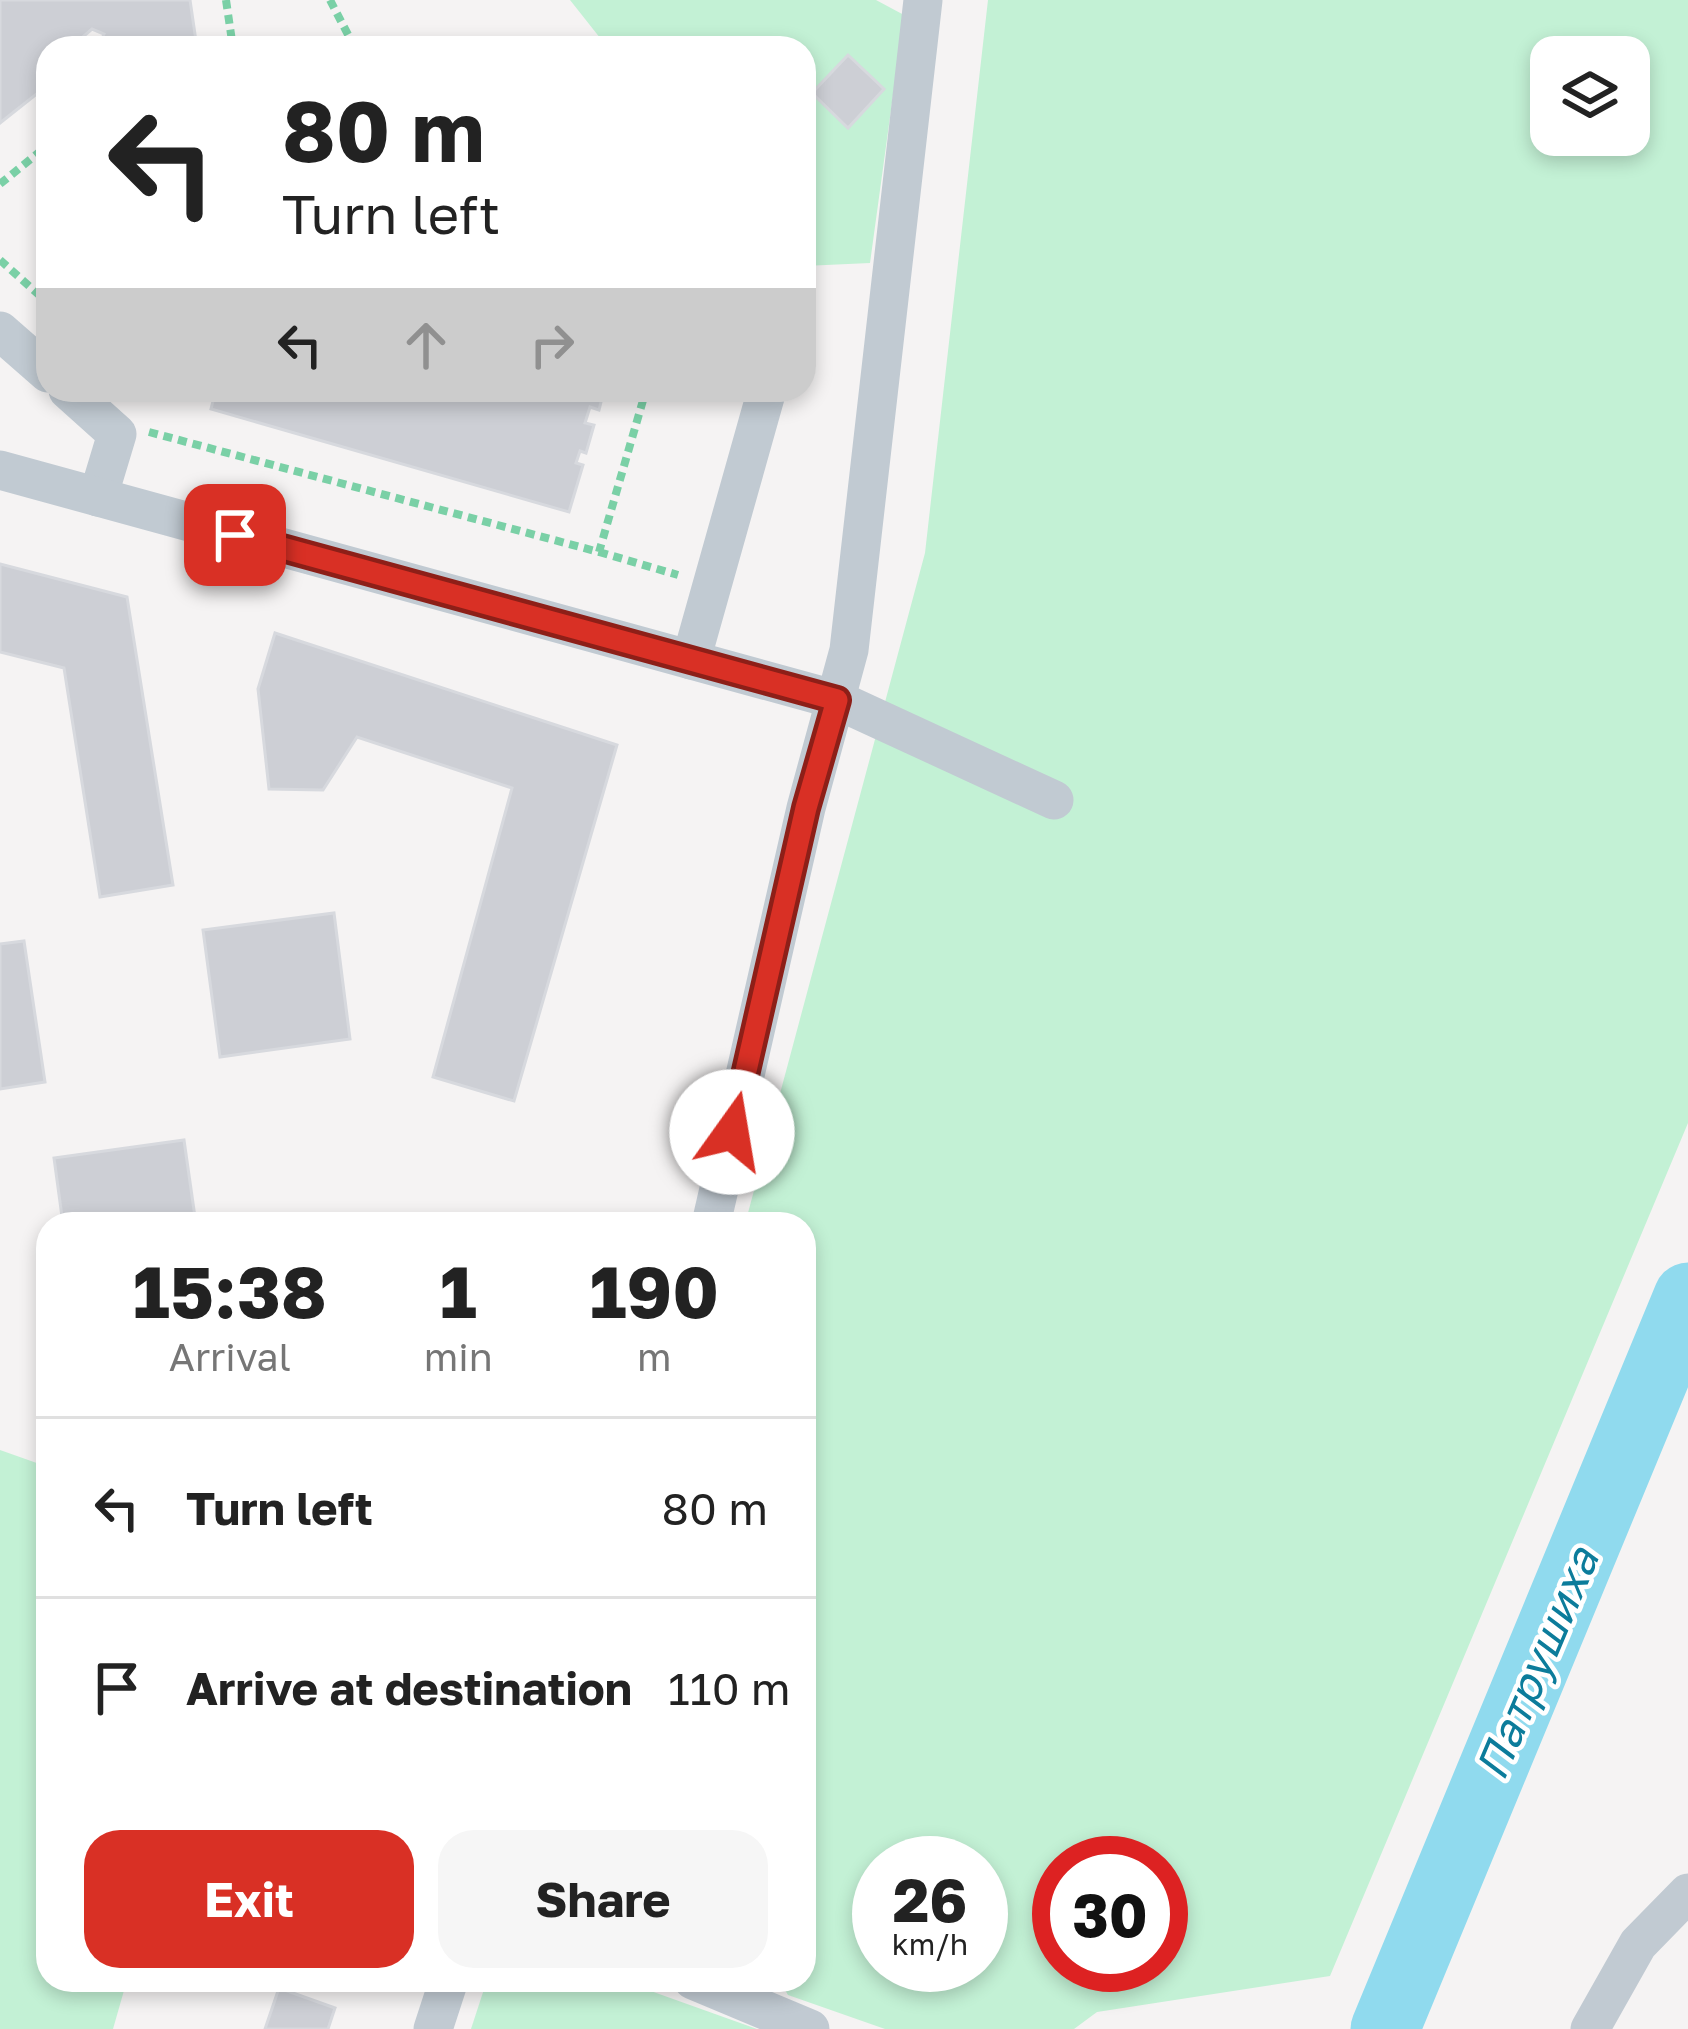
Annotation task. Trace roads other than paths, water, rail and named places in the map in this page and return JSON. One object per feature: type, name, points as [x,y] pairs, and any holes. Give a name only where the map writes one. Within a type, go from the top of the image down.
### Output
[{"type":"street","points":[[714,1212],[806,808],[849,650],[923,0]]},
{"type":"street","points":[[0,331],[36,362]]},
{"type":"street","points":[[81,402],[117,434],[98,497]]},
{"type":"street","points":[[691,660],[763,402]]},
{"type":"street","points":[[0,470],[837,700],[1054,800]]},
{"type":"street","points":[[1590,2029],[1637,1944],[1688,1893]]},
{"type":"street","points":[[433,2029],[445,1992]]},
{"type":"street","points":[[748,1993],[810,2029]]},
{"type":"waterway","name":"Патрушиха","points":[[1385,2029],[1688,1297]]}]
